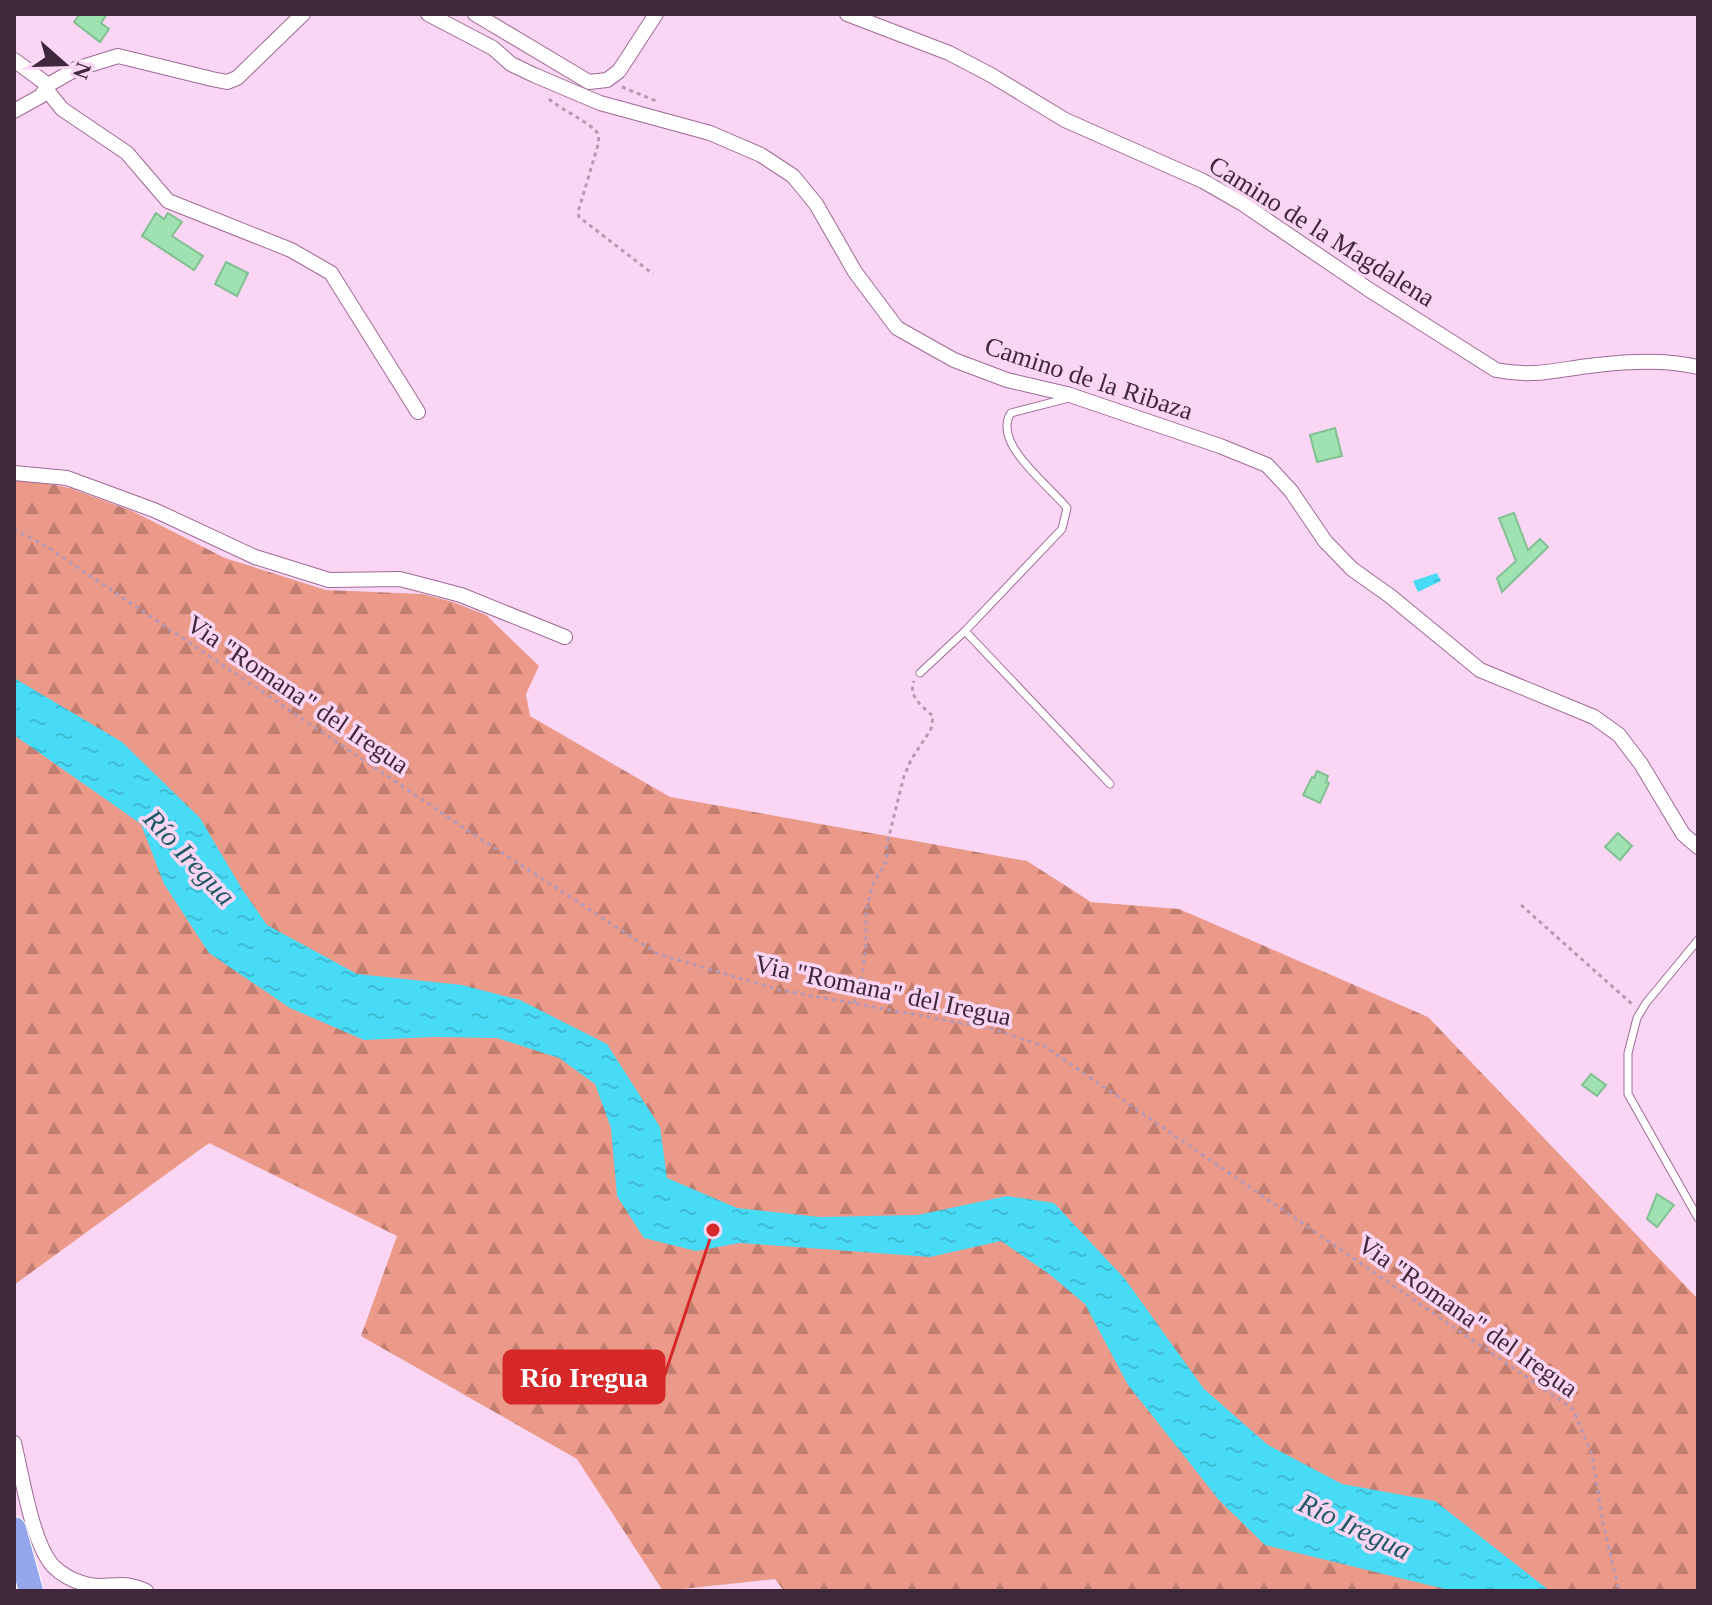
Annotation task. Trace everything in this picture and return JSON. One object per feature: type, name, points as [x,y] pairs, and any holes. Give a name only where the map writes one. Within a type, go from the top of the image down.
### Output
[{"type":"highway","points":[[14,1529],[31,1591]]},
{"type":"street","points":[[14,111],[41,96],[47,87],[76,69],[118,56],[227,82],[237,78],[303,14]]},
{"type":"street","name":"Camino de la Ribaza","points":[[428,14],[493,48],[511,64],[547,81],[600,103],[710,133],[761,155],[793,176],[816,204],[855,272],[897,328],[954,360],[1007,380],[1075,397],[1267,465],[1291,491],[1325,541],[1352,569],[1480,670],[1594,717],[1619,735],[1641,764],[1683,834],[1698,847]]},
{"type":"street","points":[[475,14],[589,82],[607,80],[619,71],[656,14]]},
{"type":"street","name":"Camino de la Magdalena","points":[[847,14],[949,53],[1065,120],[1203,181],[1496,370],[1521,375],[1596,365],[1655,362],[1698,367]]},
{"type":"street","points":[[14,60],[47,87],[62,109],[127,153],[168,201],[291,250],[331,273],[418,412]]},
{"type":"street","points":[[14,473],[67,478],[154,510],[255,557],[329,580],[400,579],[461,595],[565,637]]},
{"type":"street","points":[[14,1443],[36,1532],[54,1567],[76,1582],[91,1586],[120,1583],[146,1591]]},
{"type":"lane","points":[[920,673],[965,631],[1062,529],[1067,508],[1019,458],[1007,432],[1007,419],[1011,413],[1075,397]]},
{"type":"lane","points":[[965,631],[1110,784]]},
{"type":"lane","points":[[1698,940],[1640,1012],[1628,1053],[1628,1094],[1698,1218]]},
{"type":"path","points":[[540,91],[561,109],[591,126],[599,135],[579,217],[653,274]]},
{"type":"path","name":"Via \"Romana\" del Iregua","points":[[14,529],[49,548],[470,832],[658,954],[780,990],[989,1028],[1044,1046],[1573,1409],[1592,1455],[1603,1523],[1619,1591]]},
{"type":"path","points":[[854,1003],[866,949],[866,910],[873,884],[887,860],[887,844],[904,776],[931,729],[933,716],[914,697],[912,688],[920,673]]},
{"type":"path","points":[[1521,905],[1640,1012]]},
{"type":"green space","points":[[14,477],[70,488],[132,511],[225,558],[326,590],[422,594],[486,615],[539,666],[526,694],[530,716],[670,797],[1027,861],[1091,902],[1179,909],[1428,1017],[1698,1299],[1698,1591],[784,1591],[775,1579],[663,1591],[577,1459],[361,1336],[397,1236],[209,1143],[14,1285]]},
{"type":"water","points":[[1437,573],[1441,581],[1418,592],[1413,581]]},
{"type":"water","points":[[14,678],[122,742],[200,818],[267,925],[357,974],[462,985],[520,1000],[607,1044],[660,1127],[667,1178],[737,1208],[820,1217],[918,1215],[1007,1196],[1054,1203],[1125,1279],[1204,1389],[1268,1445],[1342,1484],[1435,1501],[1550,1591],[1453,1591],[1265,1545],[1219,1500],[1128,1385],[1085,1304],[1001,1241],[930,1257],[740,1243],[696,1251],[644,1238],[617,1196],[611,1128],[595,1084],[559,1058],[497,1038],[364,1040],[290,1008],[209,953],[164,884],[141,824],[14,735]]},
{"type":"building","points":[[80,14],[107,14],[101,23],[109,29],[100,42],[74,22]]},
{"type":"building","points":[[156,213],[164,219],[168,213],[182,222],[172,236],[203,256],[194,270],[142,236]]},
{"type":"building","points":[[226,262],[248,273],[237,296],[215,284]]},
{"type":"building","points":[[1335,428],[1342,456],[1317,462],[1310,435]]},
{"type":"building","points":[[1514,513],[1528,550],[1540,539],[1548,547],[1502,592],[1497,578],[1516,561],[1499,518]]},
{"type":"building","points":[[1317,771],[1328,776],[1326,782],[1329,783],[1320,803],[1303,795]]},
{"type":"building","points":[[1618,833],[1632,846],[1620,860],[1605,847]]},
{"type":"building","points":[[1591,1074],[1606,1085],[1597,1096],[1582,1085]]},
{"type":"building","points":[[1657,1194],[1674,1205],[1657,1227],[1647,1219]]},
{"type":"place","name":"Río Iregua","points":[[713,1230]]}]
